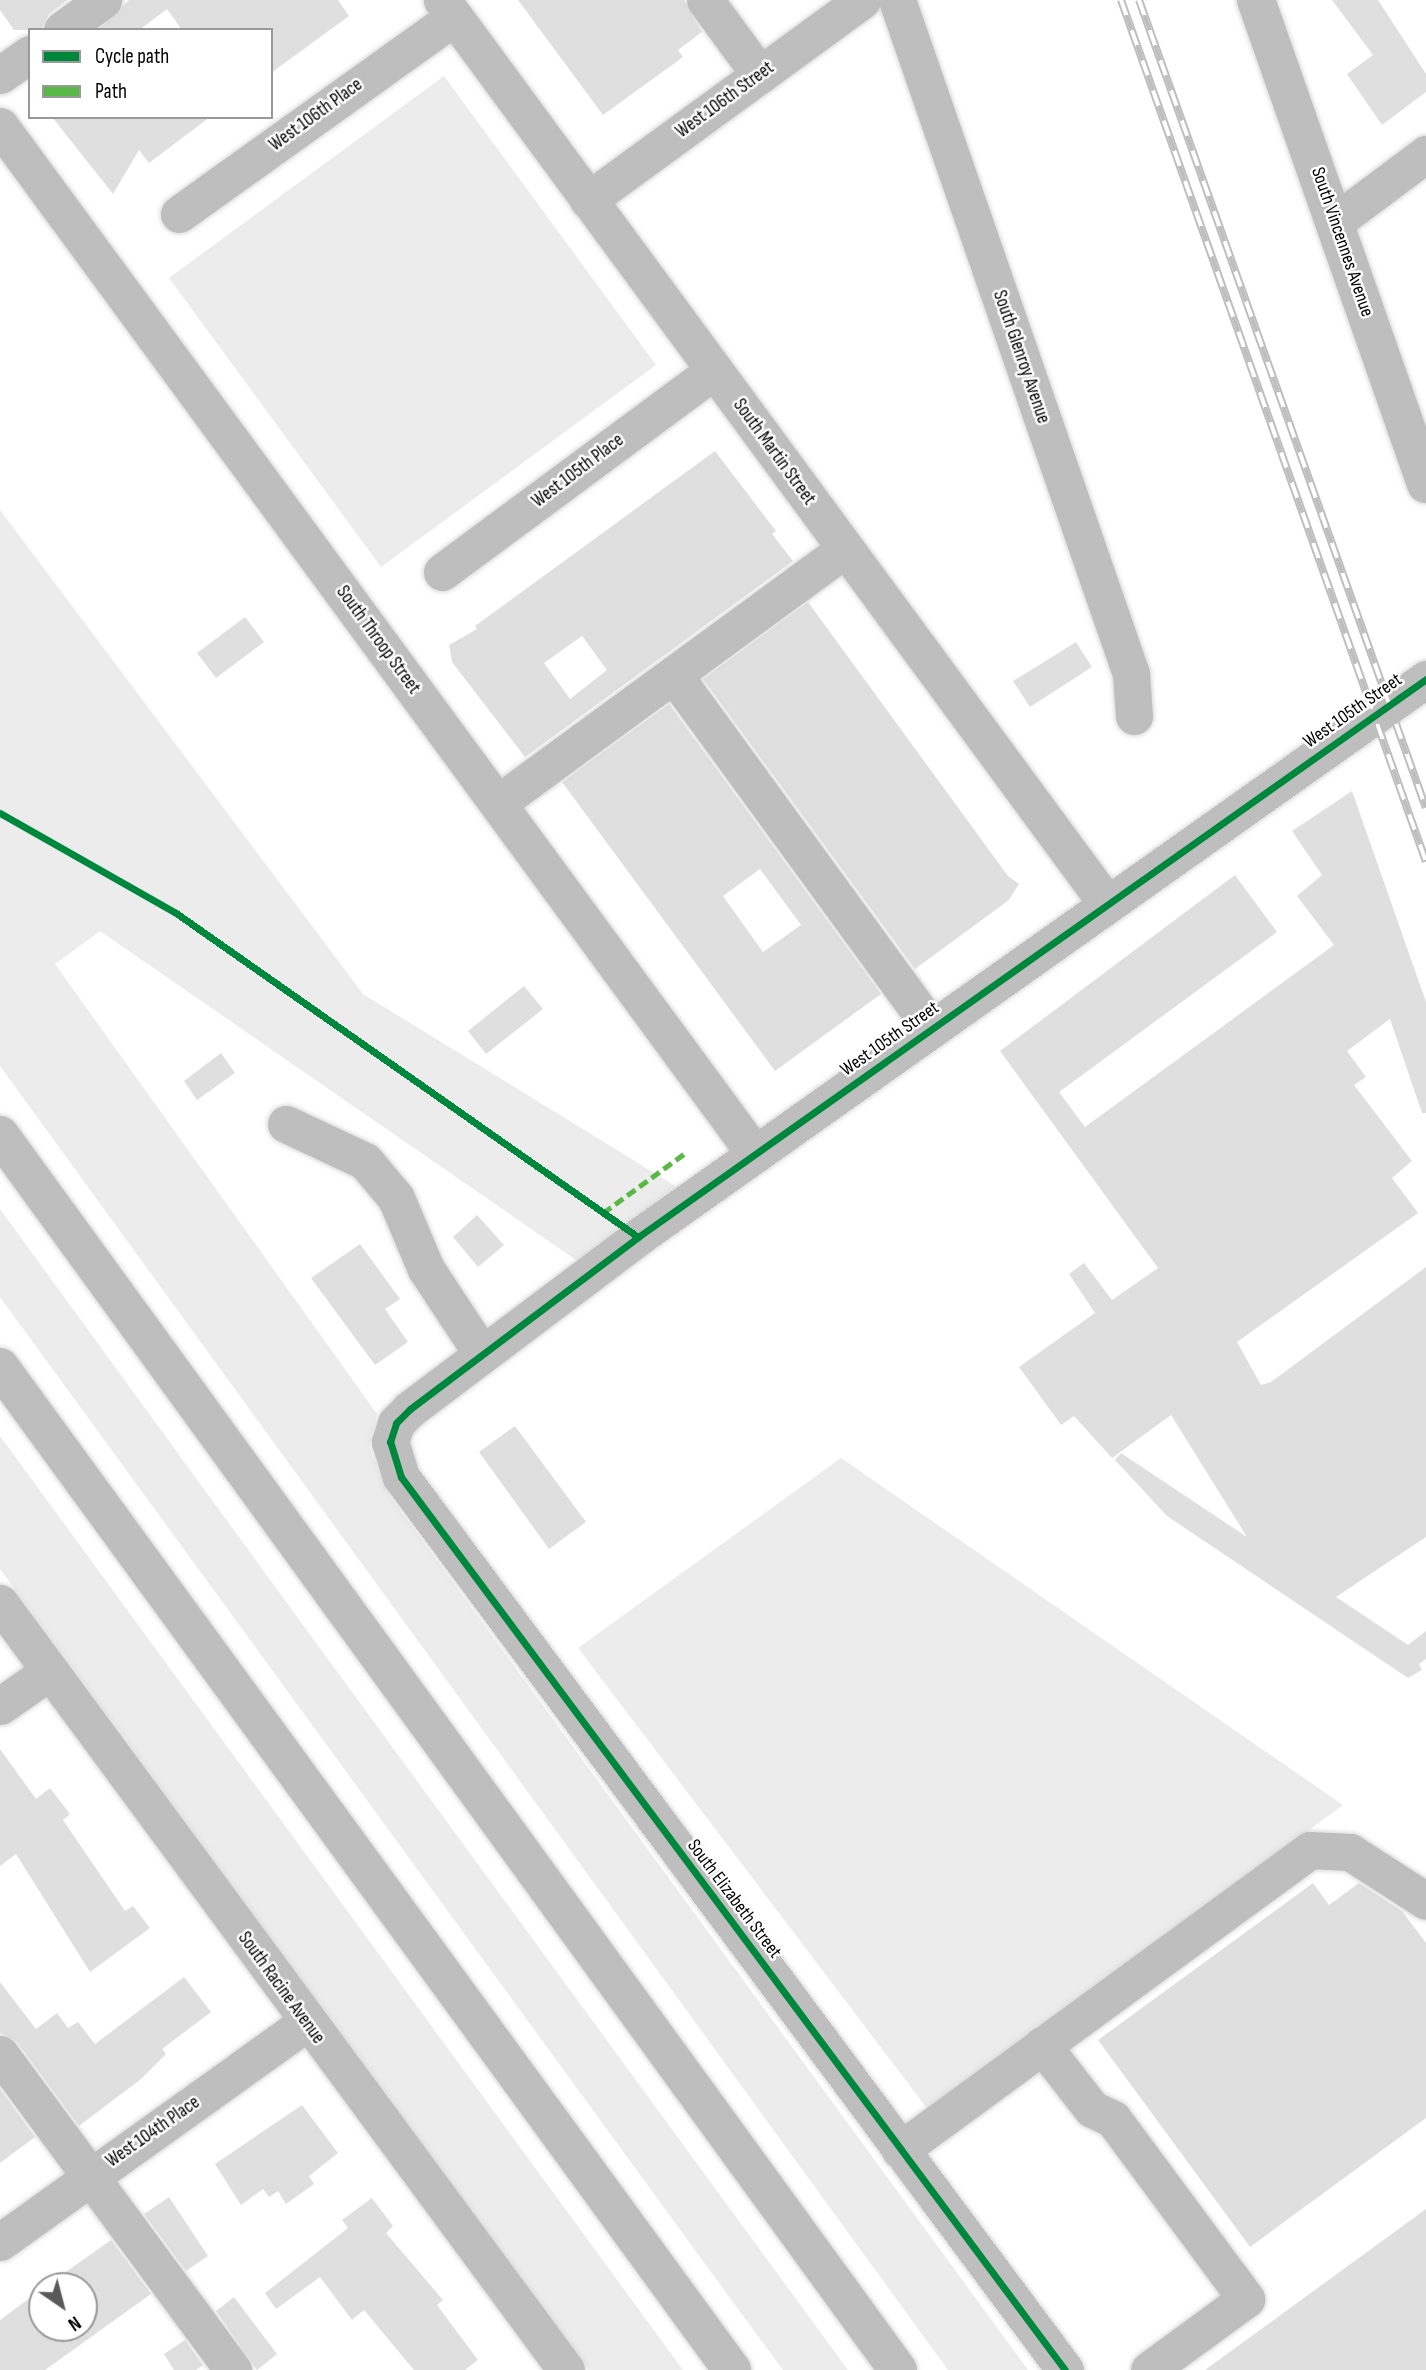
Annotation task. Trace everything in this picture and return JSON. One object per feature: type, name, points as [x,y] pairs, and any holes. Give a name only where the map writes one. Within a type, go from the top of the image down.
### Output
[{"type":"main road","name":"South Vincennes Avenue","points":[[1256,0],[1426,484]]},
{"type":"main road","points":[[0,1135],[898,2370]]},
{"type":"main road","points":[[0,1367],[732,2370]]},
{"type":"street","points":[[65,28],[103,0]]},
{"type":"street","points":[[705,0],[760,75]]},
{"type":"street","name":"West 106th Street","points":[[589,200],[862,0]]},
{"type":"street","name":"South Glenroy Avenue","points":[[897,0],[1131,674],[1134,716]]},
{"type":"street","name":"South Martin Street","points":[[448,8],[1107,904]]},
{"type":"street","name":"West 106th Place","points":[[179,214],[448,8]]},
{"type":"street","points":[[0,75],[28,55]]},
{"type":"street","name":"South Throop Street","points":[[0,126],[755,1154]]},
{"type":"street","points":[[1335,222],[1426,155]]},
{"type":"street","name":"West 105th Place","points":[[442,572],[714,371]]},
{"type":"street","points":[[498,803],[845,549]]},
{"type":"street","points":[[674,675],[932,1029]]},
{"type":"street","name":"West 105th Street","points":[[390,1442],[396,1423],[410,1409],[482,1354],[755,1154],[1426,679]]},
{"type":"street","points":[[286,1124],[365,1161],[396,1198],[426,1269],[482,1354]]},
{"type":"street","name":"South Elizabeth Street","points":[[390,1442],[401,1477],[1065,2370]]},
{"type":"street","name":"South Racine Avenue","points":[[0,1603],[306,2023],[566,2370]]},
{"type":"street","points":[[0,1706],[50,1671]]},
{"type":"street","points":[[900,2150],[1310,1850],[1350,1852],[1426,1900]]},
{"type":"street","name":"West 104th Place","points":[[0,2242],[306,2023]]},
{"type":"street","points":[[1042,2045],[1091,2109],[1113,2119],[1246,2299],[1149,2370]]},
{"type":"street","points":[[0,2054],[233,2370]]},
{"type":"shaded area","points":[[444,76],[656,365],[381,567],[169,278]]},
{"type":"shaded area","points":[[0,510],[363,994],[677,1187],[579,1262],[100,931],[55,964],[377,1414],[369,1447],[389,1495],[1028,2370],[948,2370],[0,1066]]},
{"type":"shaded area","points":[[0,1209],[848,2370],[783,2370],[735,2305],[0,1297]]},
{"type":"shaded area","points":[[0,1436],[683,2370],[589,2370],[0,1569]]},
{"type":"shaded area","points":[[841,1458],[1343,1805],[929,2111],[578,1648]]},
{"type":"building","points":[[0,0],[67,0],[49,14],[42,28],[14,30],[0,10]]},
{"type":"building","points":[[129,0],[338,0],[349,16],[273,72],[273,28],[181,28],[167,9],[142,28],[100,28]]},
{"type":"building","points":[[518,0],[684,0],[702,32],[678,50],[683,57],[603,115]]},
{"type":"building","points":[[1332,0],[1378,0],[1426,74],[1426,92],[1382,125],[1347,74],[1373,55]]},
{"type":"building","points":[[54,119],[207,119],[149,163],[139,150],[113,194]]},
{"type":"building","points":[[715,451],[776,531],[772,534],[793,561],[525,757],[452,662],[449,645],[477,629],[475,626]],"holes":[[[582,636],[607,670],[570,699],[544,663]]]},
{"type":"building","points":[[808,602],[1008,876],[1019,884],[1009,900],[915,969],[703,679]]},
{"type":"building","points":[[245,617],[264,642],[216,678],[197,653]]},
{"type":"building","points":[[1076,642],[1092,667],[1030,707],[1013,681]]},
{"type":"building","points":[[669,704],[881,994],[775,1071],[562,782]],"holes":[[[760,869],[801,925],[763,952],[723,896]]]},
{"type":"building","points":[[1352,791],[1426,1002],[1426,1113],[1422,1113],[1390,1019],[1347,1051],[1366,1077],[1354,1085],[1412,1161],[1392,1178],[1418,1213],[1237,1342],[1261,1385],[1271,1382],[1426,1267],[1426,1537],[1336,1597],[1408,1645],[1426,1631],[1426,1659],[1419,1664],[1422,1670],[1408,1678],[1167,1516],[1115,1460],[1121,1453],[1247,1537],[1171,1415],[1112,1458],[1074,1416],[1061,1425],[1019,1367],[1095,1313],[1069,1274],[1084,1263],[1112,1300],[1158,1268],[1000,1051],[1235,875],[1277,932],[1059,1092],[1085,1127],[1334,945],[1297,896],[1322,875],[1292,831]]},
{"type":"building","points":[[524,986],[543,1009],[486,1054],[468,1031]]},
{"type":"building","points":[[221,1053],[235,1073],[197,1100],[184,1081]]},
{"type":"building","points":[[477,1215],[504,1245],[478,1267],[453,1237]]},
{"type":"building","points":[[360,1244],[400,1299],[385,1309],[408,1342],[375,1365],[311,1278]]},
{"type":"building","points":[[515,1426],[586,1522],[549,1549],[479,1452]]},
{"type":"building","points":[[0,1749],[36,1799],[50,1788],[70,1814],[63,1820],[125,1911],[133,1906],[150,1928],[90,1972],[16,1854],[0,1866]]},
{"type":"building","points":[[1313,1883],[1329,1905],[1359,1883],[1402,1911],[1426,1943],[1426,2118],[1250,2247],[1098,2040]]},
{"type":"building","points":[[184,1977],[211,2012],[162,2049],[166,2054],[141,2079],[79,2126],[17,2042],[0,2033],[0,1982],[36,2029],[57,2013],[68,2028],[78,2022],[95,2044]]},
{"type":"building","points":[[0,2089],[35,2137],[0,2163]]},
{"type":"building","points":[[302,2105],[338,2153],[309,2176],[314,2184],[286,2204],[278,2191],[269,2197],[263,2189],[241,2205],[215,2164]]},
{"type":"building","points":[[169,2197],[208,2256],[186,2271],[144,2214]]},
{"type":"building","points":[[372,2198],[393,2226],[386,2233],[443,2300],[437,2305],[478,2360],[465,2370],[414,2370],[364,2310],[352,2320],[320,2277],[276,2309],[265,2293],[348,2228],[342,2220]]},
{"type":"building","points":[[1426,2209],[1426,2370],[1205,2370]]},
{"type":"building","points":[[111,2240],[151,2294],[98,2332],[98,2272],[66,2272]]},
{"type":"building","points":[[234,2297],[277,2354],[257,2370],[216,2311]]},
{"type":"building","points":[[28,2299],[28,2342],[84,2342],[45,2370],[0,2370],[0,2320]]},
{"type":"building","points":[[185,2340],[203,2365],[196,2370],[174,2370],[164,2354]]},
{"type":"railway","points":[[1121,0],[1426,862]]},
{"type":"railway","points":[[1139,0],[1426,808]]},
{"type":"marked path","points":[[603,1213],[688,1151]]},
{"type":"cycle path","points":[[1065,2370],[401,1477],[390,1442],[396,1423],[410,1409],[638,1237],[1426,679]]},
{"type":"cycle path","points":[[0,813],[176,913],[638,1237]]}]
